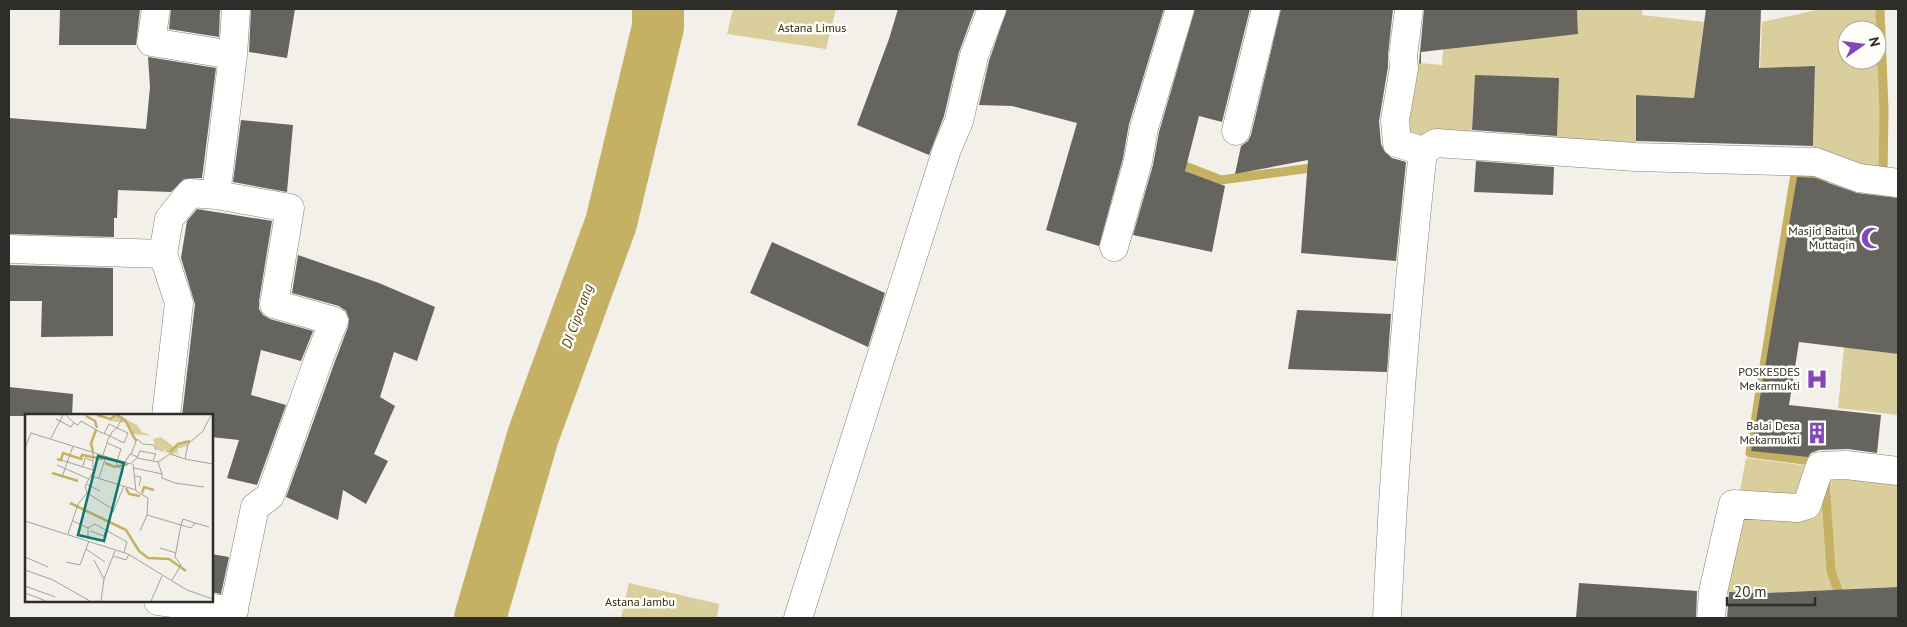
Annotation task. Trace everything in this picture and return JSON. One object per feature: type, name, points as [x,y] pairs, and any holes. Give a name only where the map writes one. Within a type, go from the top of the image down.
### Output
[{"type":"street","points":[[156,9],[151,42],[233,55]]},
{"type":"street","points":[[216,195],[233,55],[236,9]]},
{"type":"street","points":[[798,618],[947,149],[959,121],[974,56],[992,9]]},
{"type":"street","points":[[1114,247],[1138,161],[1144,128],[1180,9]]},
{"type":"street","points":[[1236,131],[1266,9]]},
{"type":"street","points":[[1409,9],[1403,56],[1404,68],[1395,120],[1397,143],[1423,151],[1436,143],[1636,157],[1816,162],[1859,178],[1898,183]]},
{"type":"street","points":[[1387,618],[1391,529],[1404,351],[1423,151]]},
{"type":"street","points":[[163,602],[233,615],[255,507],[270,496],[334,321],[274,304],[290,208],[216,195],[190,193],[170,219],[163,254],[179,302],[166,414]]},
{"type":"street","points":[[9,250],[163,254]]},
{"type":"street","points":[[1711,618],[1713,592],[1732,504],[1797,508],[1807,505],[1820,466],[1846,465],[1898,471]]},
{"type":"green space","name":"Astana Limus","points":[[733,9],[836,9],[826,49],[727,34]]},
{"type":"green space","points":[[1464,9],[1488,9],[1487,40],[1578,34],[1577,9],[1642,9],[1642,15],[1704,22],[1694,98],[1637,95],[1636,152],[1556,145],[1558,78],[1475,77],[1471,141],[1399,141],[1407,62],[1442,65],[1445,27],[1462,27]]},
{"type":"green space","points":[[1821,9],[1878,9],[1878,20],[1837,20],[1837,70],[1880,70],[1881,174],[1813,157],[1815,66],[1760,68],[1762,22]]},
{"type":"green space","points":[[1844,347],[1898,354],[1898,415],[1838,408]]},
{"type":"green space","points":[[1746,458],[1898,477],[1898,587],[1766,593],[1713,592],[1738,501]]},
{"type":"green space","name":"Astana Jambu","points":[[629,583],[719,604],[717,618],[621,618]]},
{"type":"building","points":[[60,9],[140,9],[136,45],[59,45]]},
{"type":"building","points":[[171,9],[220,9],[219,37],[169,29]]},
{"type":"building","points":[[251,9],[295,9],[287,58],[249,52]]},
{"type":"building","points":[[898,9],[975,9],[959,52],[944,116],[929,155],[857,125],[889,39]]},
{"type":"building","points":[[1007,9],[1164,9],[1129,124],[1123,158],[1099,246],[1046,230],[1077,123],[1012,106],[979,105],[989,61]]},
{"type":"building","points":[[1195,9],[1250,9],[1222,122],[1199,116],[1185,171],[1225,186],[1212,252],[1133,235],[1153,165],[1159,132]]},
{"type":"building","points":[[1281,9],[1393,9],[1388,67],[1379,121],[1381,144],[1385,152],[1392,158],[1406,162],[1396,261],[1301,253],[1308,160],[1235,174],[1241,146],[1248,141],[1251,135]]},
{"type":"building","points":[[1424,9],[1577,9],[1578,34],[1421,52],[1421,64],[1419,63]]},
{"type":"building","points":[[1706,9],[1761,9],[1759,68],[1815,66],[1813,146],[1636,141],[1636,95],[1694,98]]},
{"type":"building","points":[[148,57],[216,68],[202,178],[184,179],[171,192],[118,190],[117,218],[114,218],[114,237],[9,234],[9,118],[146,129],[150,87]]},
{"type":"building","points":[[1475,75],[1559,78],[1557,136],[1472,130]]},
{"type":"building","points":[[241,120],[293,125],[287,192],[233,182]]},
{"type":"building","points":[[1476,161],[1554,167],[1553,195],[1474,192]]},
{"type":"building","points":[[1797,177],[1815,178],[1857,193],[1898,198],[1898,354],[1799,342],[1789,405],[1881,415],[1877,453],[1848,449],[1819,450],[1811,453],[1808,457],[1751,451]]},
{"type":"building","points":[[197,209],[272,221],[259,309],[263,315],[270,319],[313,331],[301,361],[261,350],[251,395],[286,405],[257,485],[227,478],[239,440],[212,437],[212,414],[182,414],[195,304],[181,258],[187,221]]},
{"type":"building","points":[[772,242],[885,293],[868,347],[750,293]]},
{"type":"building","points":[[298,255],[379,283],[435,307],[417,361],[394,352],[380,397],[395,406],[374,454],[388,461],[366,504],[343,490],[338,520],[286,497],[348,327],[349,319],[346,311],[339,306],[292,293]]},
{"type":"building","points":[[9,265],[113,268],[113,336],[41,337],[42,301],[9,301]]},
{"type":"building","points":[[1297,310],[1391,314],[1387,372],[1288,369]]},
{"type":"building","points":[[9,387],[73,394],[72,414],[9,416]]},
{"type":"building","points":[[212,554],[229,557],[221,594],[212,592]]},
{"type":"building","points":[[1579,583],[1697,591],[1696,618],[1576,618]]},
{"type":"building","points":[[1898,587],[1898,618],[1727,618],[1729,592],[1766,593]]},
{"type":"waterway","name":"DI Ciporang","points":[[480,618],[533,436],[611,223],[658,27],[658,9]]},
{"type":"waterway","points":[[1880,9],[1884,110],[1883,178]]},
{"type":"waterway","points":[[1175,162],[1221,180],[1318,167]]},
{"type":"waterway","points":[[1819,462],[1750,453],[1795,174],[1826,178]]},
{"type":"waterway","points":[[1825,481],[1831,571],[1848,618]]},
{"type":"place","name":"Masjid Baitul Muttaqin","points":[[1872,238]]},
{"type":"place","name":"POSKESDES Mekarmukti","points":[[1817,379]]},
{"type":"place","name":"Balai Desa Mekarmukti","points":[[1817,433]]}]
